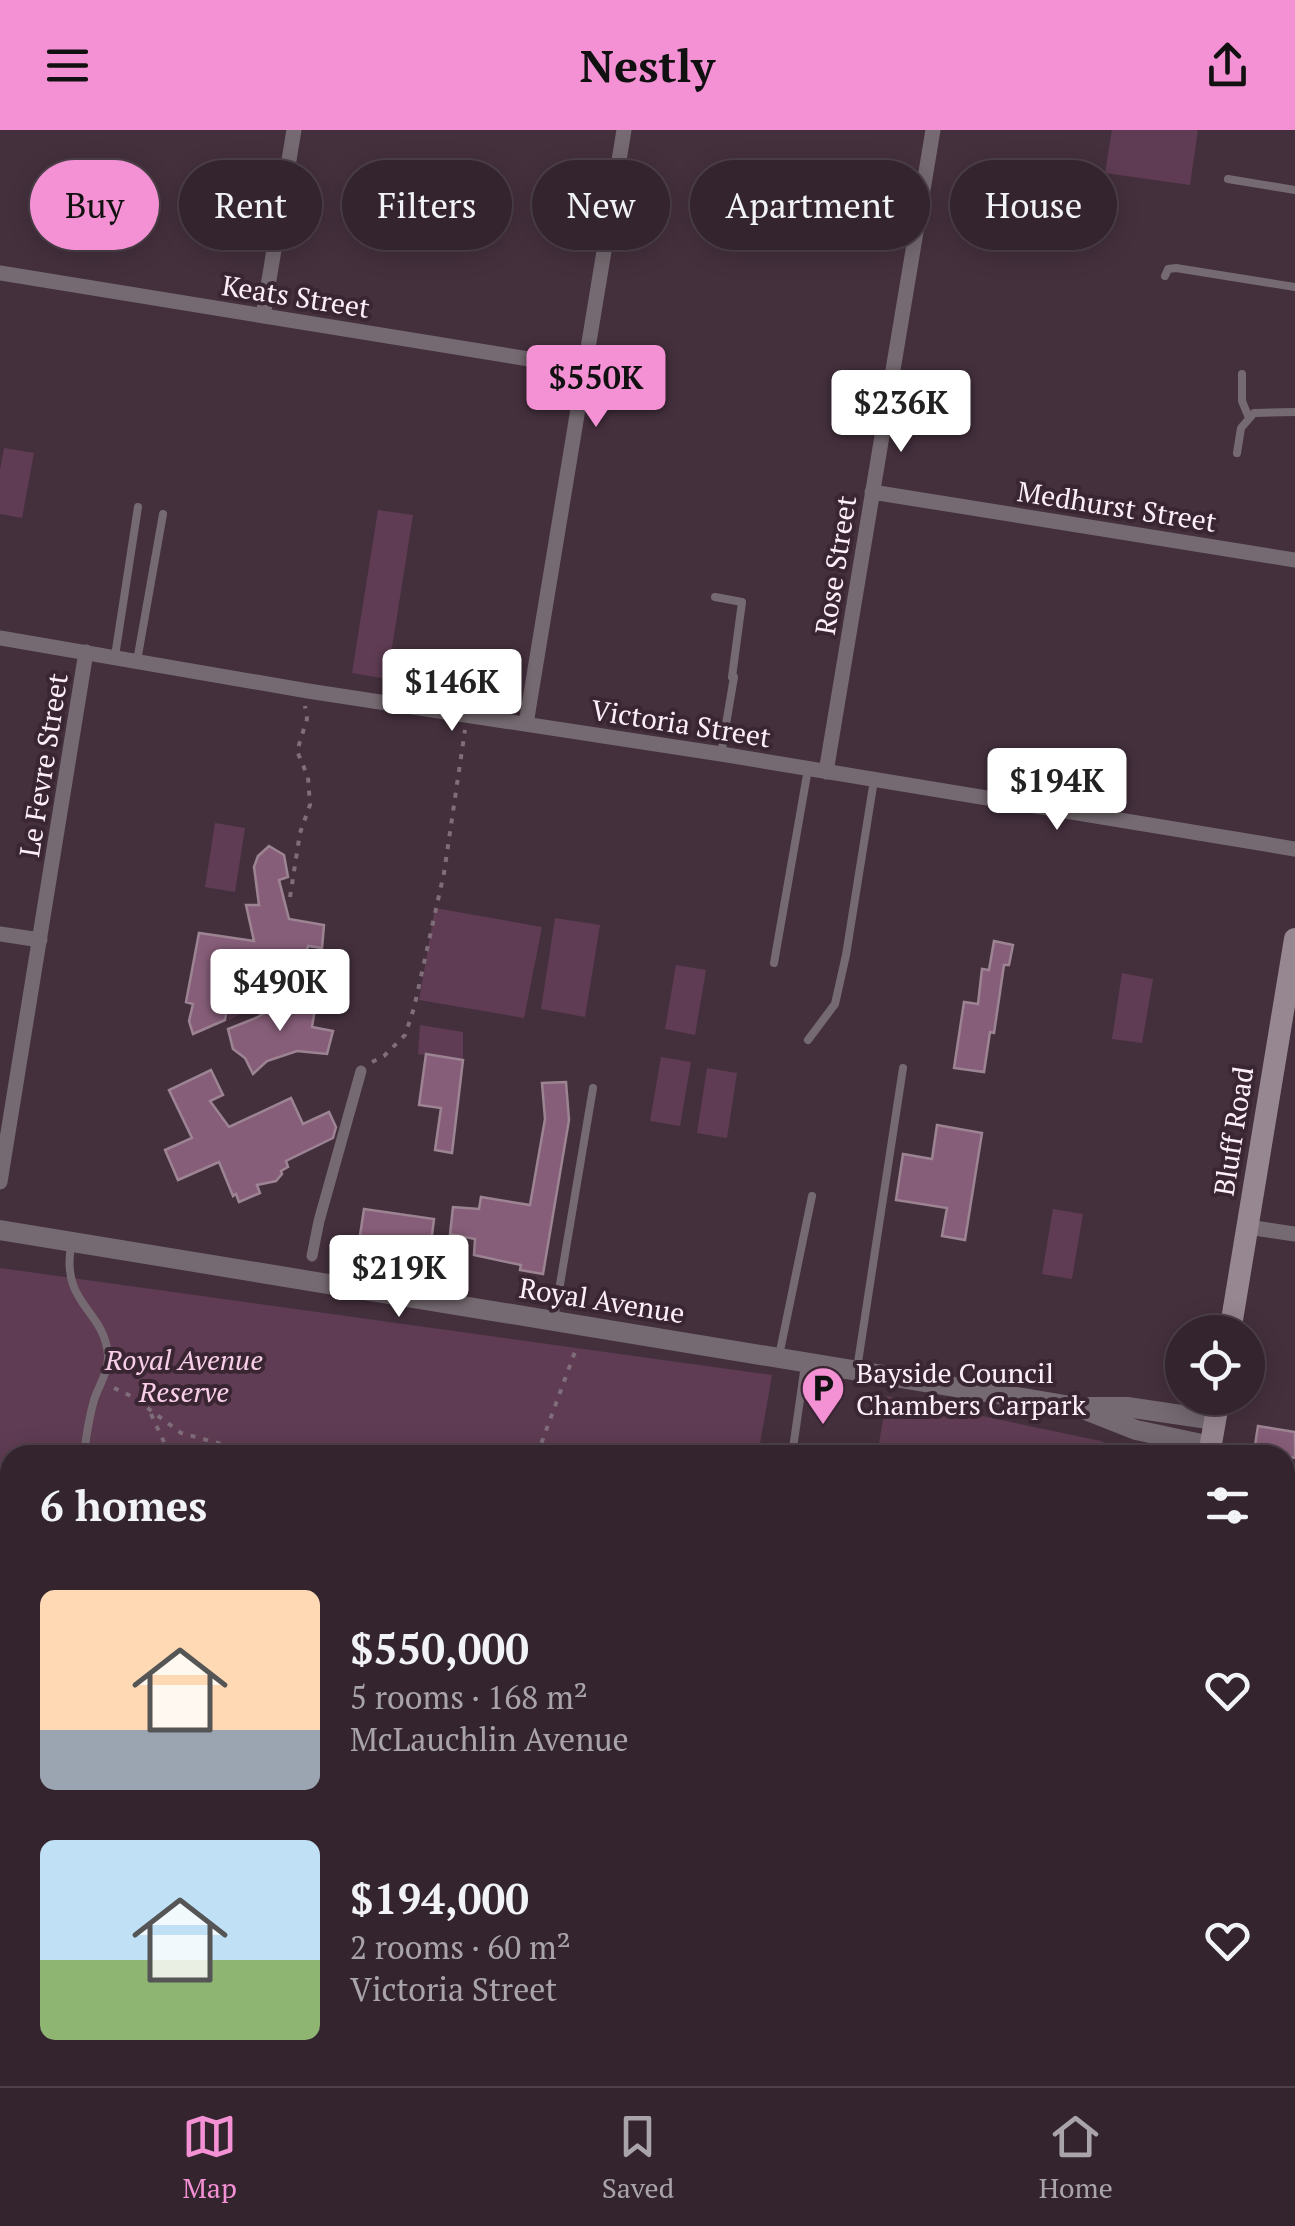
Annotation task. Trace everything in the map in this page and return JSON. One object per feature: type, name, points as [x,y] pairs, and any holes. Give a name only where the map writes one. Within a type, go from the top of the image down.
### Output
[{"type":"main road","name":"Bluff Road","points":[[1233,1315],[1295,938]]},
{"type":"main road","points":[[1211,1445],[1216,1415]]},
{"type":"street","points":[[263,316],[294,130]]},
{"type":"street","points":[[526,724],[624,130]]},
{"type":"street","name":"Rose Street","points":[[826,772],[933,130]]},
{"type":"street","name":"Keats Street","points":[[0,273],[584,368]]},
{"type":"street","name":"Medhurst Street","points":[[872,492],[1295,560]]},
{"type":"street","name":"Victoria Street","points":[[0,638],[1295,849]]},
{"type":"street","name":"Le Fevre Street","points":[[0,1182],[86,652]]},
{"type":"street","points":[[0,934],[40,940]]},
{"type":"street","points":[[312,1256],[361,1072]]},
{"type":"street","points":[[1247,1227],[1295,1234]]},
{"type":"street","name":"Royal Avenue","points":[[0,1230],[1077,1407],[1165,1408]]},
{"type":"street","name":"Royal Avenue","points":[[1077,1407],[1136,1430],[1192,1445]]},
{"type":"street","points":[[1136,1430],[1150,1445]]},
{"type":"lane","points":[[1228,179],[1295,190]]},
{"type":"lane","points":[[1165,276],[1168,270],[1176,268],[1295,287]]},
{"type":"lane","points":[[1242,374],[1242,402],[1250,418]]},
{"type":"lane","points":[[1237,453],[1241,428],[1254,413],[1295,412]]},
{"type":"lane","points":[[115,657],[138,507]]},
{"type":"lane","points":[[136,661],[163,514]]},
{"type":"lane","points":[[715,596],[742,602],[721,754]]},
{"type":"lane","points":[[774,963],[808,769]]},
{"type":"lane","points":[[808,1040],[834,1004],[846,955],[874,780]]},
{"type":"lane","points":[[857,1369],[903,1068]]},
{"type":"lane","points":[[554,1320],[593,1088]]},
{"type":"lane","points":[[779,1356],[812,1196]]},
{"type":"lane","points":[[72,1241],[68,1267],[74,1292],[94,1319],[108,1348],[108,1364],[86,1445]]},
{"type":"lane","points":[[793,1445],[806,1361]]},
{"type":"path","points":[[290,896],[300,833],[310,805],[308,777],[297,751],[307,719],[304,713],[308,691]]},
{"type":"path","points":[[361,1072],[405,1035],[414,1008],[444,873],[468,714]]},
{"type":"path","points":[[540,1445],[576,1349]]},
{"type":"path","points":[[101,1382],[134,1397],[180,1433],[225,1445]]},
{"type":"path","points":[[150,1413],[165,1445]]},
{"type":"green space","points":[[1112,130],[1198,130],[1190,185],[1117,175],[1117,160],[1107,160]]},
{"type":"green space","points":[[4,448],[34,453],[22,518],[0,514]]},
{"type":"green space","points":[[378,510],[413,515],[387,679],[352,673]]},
{"type":"green space","points":[[215,823],[245,828],[235,892],[205,887]]},
{"type":"green space","points":[[435,908],[542,927],[524,1018],[419,1000]]},
{"type":"green space","points":[[555,918],[600,925],[585,1017],[541,1009]]},
{"type":"green space","points":[[676,965],[706,970],[695,1035],[665,1029]]},
{"type":"green space","points":[[235,972],[278,981],[278,994],[229,1020],[227,1012]]},
{"type":"green space","points":[[1122,973],[1153,979],[1142,1043],[1112,1039]]},
{"type":"green space","points":[[420,1025],[463,1032],[463,1060],[418,1054]]},
{"type":"green space","points":[[661,1057],[691,1062],[680,1126],[650,1121]]},
{"type":"green space","points":[[707,1068],[737,1073],[727,1138],[697,1133]]},
{"type":"green space","points":[[1053,1209],[1083,1214],[1072,1279],[1042,1274]]},
{"type":"green space","name":"Royal Avenue Reserve","points":[[0,1268],[772,1375],[760,1445],[0,1445]]},
{"type":"green space","points":[[887,1396],[1109,1445],[879,1445]]},
{"type":"building","points":[[269,846],[284,855],[288,877],[279,880],[289,919],[324,925],[322,948],[308,946],[300,984],[234,972],[225,1020],[193,1034],[189,1021],[193,1004],[186,1002],[199,933],[254,941],[246,905],[259,905],[254,867],[258,856]]},
{"type":"building","points":[[994,941],[1013,945],[1009,965],[1004,965],[984,1072],[954,1068],[964,1002],[978,1004],[982,969],[989,970]]},
{"type":"building","points":[[294,992],[315,1009],[312,1027],[333,1031],[327,1054],[297,1051],[267,1061],[253,1074],[245,1058],[233,1049],[228,1029],[258,1017]]},
{"type":"building","points":[[426,1054],[463,1060],[452,1153],[435,1150],[441,1108],[419,1105]]},
{"type":"building","points":[[211,1070],[223,1095],[210,1101],[229,1127],[291,1098],[303,1124],[329,1112],[336,1127],[333,1138],[286,1161],[288,1167],[276,1181],[257,1185],[260,1193],[239,1202],[219,1162],[178,1180],[165,1150],[192,1138],[169,1090]]},
{"type":"building","points":[[566,1082],[569,1120],[543,1274],[474,1255],[475,1239],[450,1234],[453,1207],[479,1209],[481,1197],[530,1205],[545,1119],[542,1083]]},
{"type":"building","points":[[937,1125],[982,1133],[965,1240],[942,1236],[947,1208],[896,1200],[903,1154],[932,1159]]},
{"type":"building","points":[[364,1209],[434,1219],[430,1251],[359,1242]]},
{"type":"building","points":[[1258,1426],[1295,1432],[1295,1445],[1255,1445]]},
{"type":"place","name":"Bayside Council Chambers Carpark","points":[[823,1426]]}]
